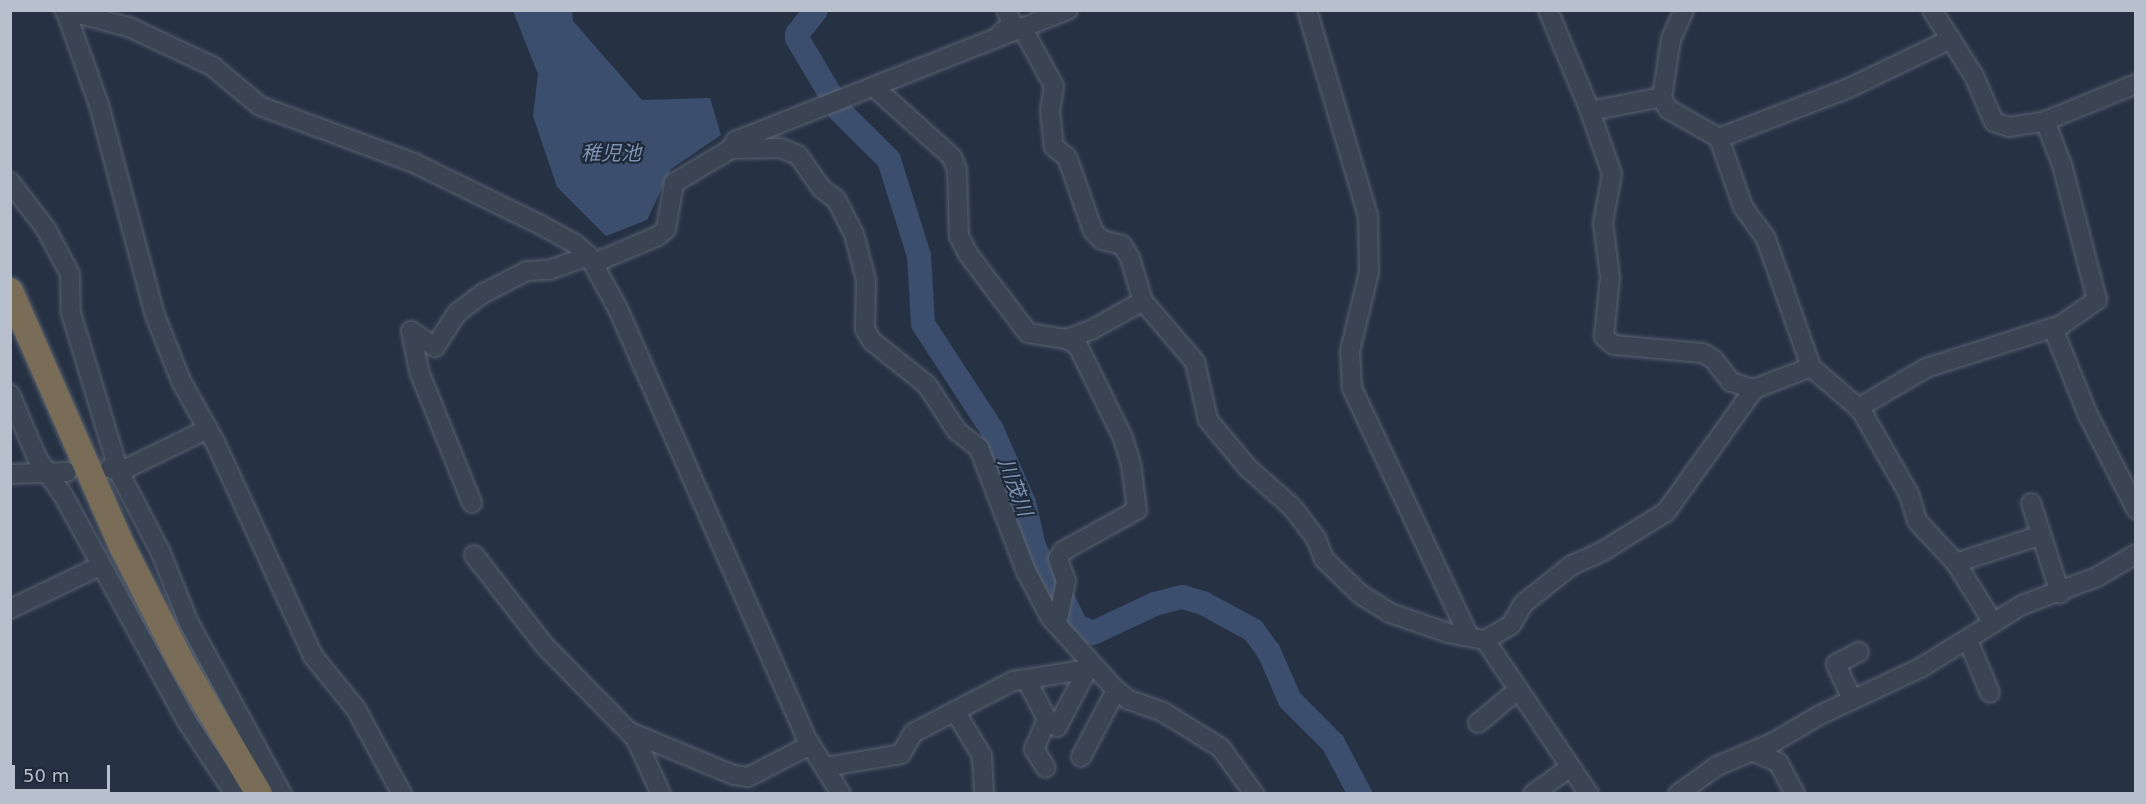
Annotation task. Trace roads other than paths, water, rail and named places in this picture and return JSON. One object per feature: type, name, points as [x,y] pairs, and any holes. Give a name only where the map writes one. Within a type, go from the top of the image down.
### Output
[{"type":"highway","points":[[10,291],[123,548],[181,662],[250,789]]},
{"type":"street","points":[[991,42],[1012,23],[1006,10]]},
{"type":"street","points":[[731,149],[735,141],[1068,10]]},
{"type":"street","points":[[1307,10],[1368,216],[1369,272],[1350,351],[1352,388],[1397,483],[1477,637],[1518,690],[1589,794]]},
{"type":"street","points":[[1548,10],[1590,111],[1612,174],[1603,223],[1610,276],[1604,338],[1614,345],[1703,353],[1714,360],[1731,382],[1754,388],[1811,368]]},
{"type":"street","points":[[1684,10],[1671,39],[1662,97],[1668,109],[1719,138],[1743,207],[1766,239],[1811,368],[1858,408],[1909,494],[1917,521],[1956,563],[1977,602],[1990,618],[1997,620]]},
{"type":"street","points":[[1932,10],[1951,39],[1995,122],[2009,127],[2045,121],[2136,84]]},
{"type":"street","points":[[65,11],[129,27],[212,66],[260,106],[414,163],[577,244],[591,259],[810,745],[842,794]]},
{"type":"street","points":[[65,11],[99,105],[155,315],[181,381],[208,429],[313,656],[356,708],[402,794]]},
{"type":"street","points":[[1023,29],[1054,86],[1050,110],[1054,147],[1067,158],[1093,231],[1102,240],[1122,245],[1130,258],[1143,301],[1195,362],[1208,420],[1248,468],[1293,508],[1316,538],[1324,559],[1360,594],[1390,613],[1448,633],[1477,637],[1511,625],[1523,604],[1572,565],[1604,551],[1663,515],[1754,388]]},
{"type":"street","points":[[1719,138],[1725,132],[1849,88],[1951,39]]},
{"type":"street","points":[[874,87],[952,157],[957,170],[959,236],[1028,333],[1067,339],[1078,346],[1123,438],[1132,466],[1137,510],[1063,551],[1058,559],[1066,581],[1057,624]]},
{"type":"street","points":[[1590,111],[1662,97]]},
{"type":"street","points":[[1858,408],[1926,368],[2053,328],[2097,300],[2062,165],[2045,121]]},
{"type":"street","points":[[472,503],[418,371],[411,331],[435,347],[457,313],[482,294],[527,271],[549,270],[591,259],[658,236],[666,229],[674,183],[731,149],[780,148],[798,155],[822,189],[836,200],[854,234],[866,280],[865,329],[872,341],[927,385],[957,431],[979,448],[1026,571],[1057,624],[1091,669],[1129,700],[1163,712],[1221,748],[1254,794]]},
{"type":"street","points":[[10,182],[46,229],[70,274],[71,313],[112,469],[160,551],[189,623],[225,697],[282,794]]},
{"type":"street","points":[[1067,339],[1143,301]]},
{"type":"street","points":[[2053,328],[2088,415],[2136,509]]},
{"type":"street","points":[[10,394],[47,472],[190,718],[250,789]]},
{"type":"street","points":[[112,469],[208,429]]},
{"type":"street","points":[[10,474],[67,472]]},
{"type":"street","points":[[2031,503],[2060,593]]},
{"type":"street","points":[[1956,563],[2041,535]]},
{"type":"street","points":[[1678,794],[1717,766],[1754,752],[1852,699],[1923,667],[2022,605],[2060,593],[2136,554]]},
{"type":"street","points":[[474,555],[538,637],[630,732],[661,794]]},
{"type":"street","points":[[10,609],[100,566]]},
{"type":"street","points":[[1968,640],[1990,693]]},
{"type":"street","points":[[1852,699],[1836,664],[1859,652]]},
{"type":"street","points":[[825,767],[902,754],[913,733],[1013,681],[1091,669]]},
{"type":"street","points":[[1057,726],[1091,669]]},
{"type":"street","points":[[1026,678],[1047,719],[1034,749],[1046,768]]},
{"type":"street","points":[[1081,757],[1116,690]]},
{"type":"street","points":[[1478,723],[1518,690]]},
{"type":"street","points":[[955,711],[982,756],[984,794]]},
{"type":"street","points":[[630,732],[734,775],[748,777],[810,745]]},
{"type":"street","points":[[1754,752],[1778,762],[1795,794]]},
{"type":"street","points":[[1533,794],[1570,767]]},
{"type":"water","name":"稚児池","points":[[513,11],[572,11],[573,21],[642,100],[710,98],[721,135],[671,169],[647,220],[606,236],[557,187],[533,116],[538,74]]},
{"type":"waterway","name":"川茂川","points":[[816,10],[797,34],[797,38],[840,111],[889,160],[919,256],[923,324],[992,430],[1024,503],[1034,546],[1056,595],[1064,601],[1076,626],[1093,633],[1155,604],[1182,597],[1203,603],[1253,630],[1269,652],[1290,700],[1333,743],[1360,794]]},
{"type":"tunnel","points":[[194,715],[222,699]]}]
